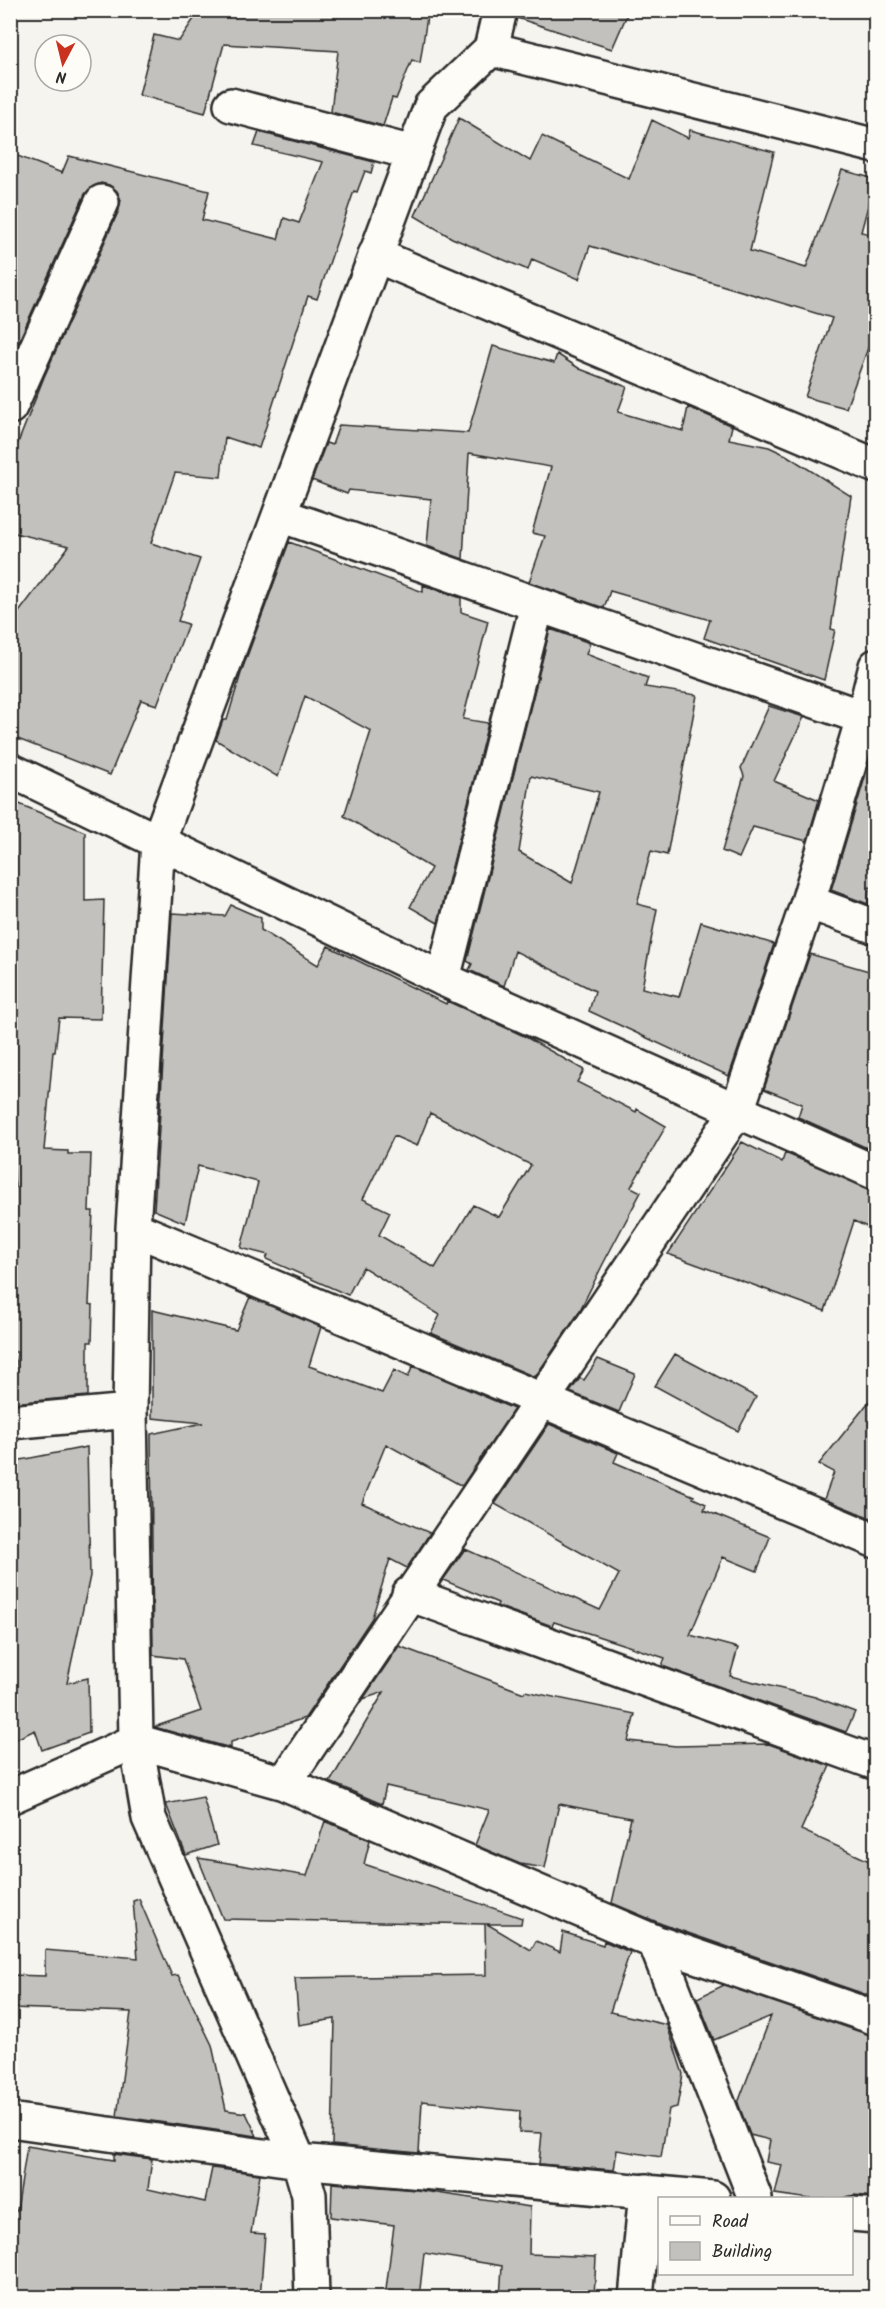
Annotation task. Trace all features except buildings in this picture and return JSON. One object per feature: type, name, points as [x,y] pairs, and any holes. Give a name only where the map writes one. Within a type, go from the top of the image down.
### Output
[{"type":"street","points":[[312,2298],[309,2195],[300,2161],[149,1818],[136,1741],[130,1411],[134,1228],[158,842],[431,106],[492,49],[500,10]]},
{"type":"street","points":[[492,49],[876,146]]},
{"type":"street","points":[[231,105],[414,153]]},
{"type":"street","points":[[10,407],[102,202]]},
{"type":"street","points":[[375,255],[876,466]]},
{"type":"street","points":[[280,515],[869,720]]},
{"type":"street","points":[[443,979],[537,605]]},
{"type":"street","points":[[284,1783],[737,1111],[869,720],[876,666]]},
{"type":"street","points":[[10,770],[443,979],[876,1173]]},
{"type":"street","points":[[808,902],[876,927]]},
{"type":"street","points":[[134,1228],[876,1541]]},
{"type":"street","points":[[10,1422],[130,1411]]},
{"type":"street","points":[[410,1594],[876,1763]]},
{"type":"street","points":[[10,1797],[136,1741],[284,1783],[655,1942],[876,2018]]},
{"type":"street","points":[[655,1942],[754,2197]]},
{"type":"street","points":[[10,2120],[300,2161],[696,2197]]},
{"type":"street","points":[[636,2298],[646,2191]]},
{"type":"street","points":[[853,2214],[876,2216]]}]
